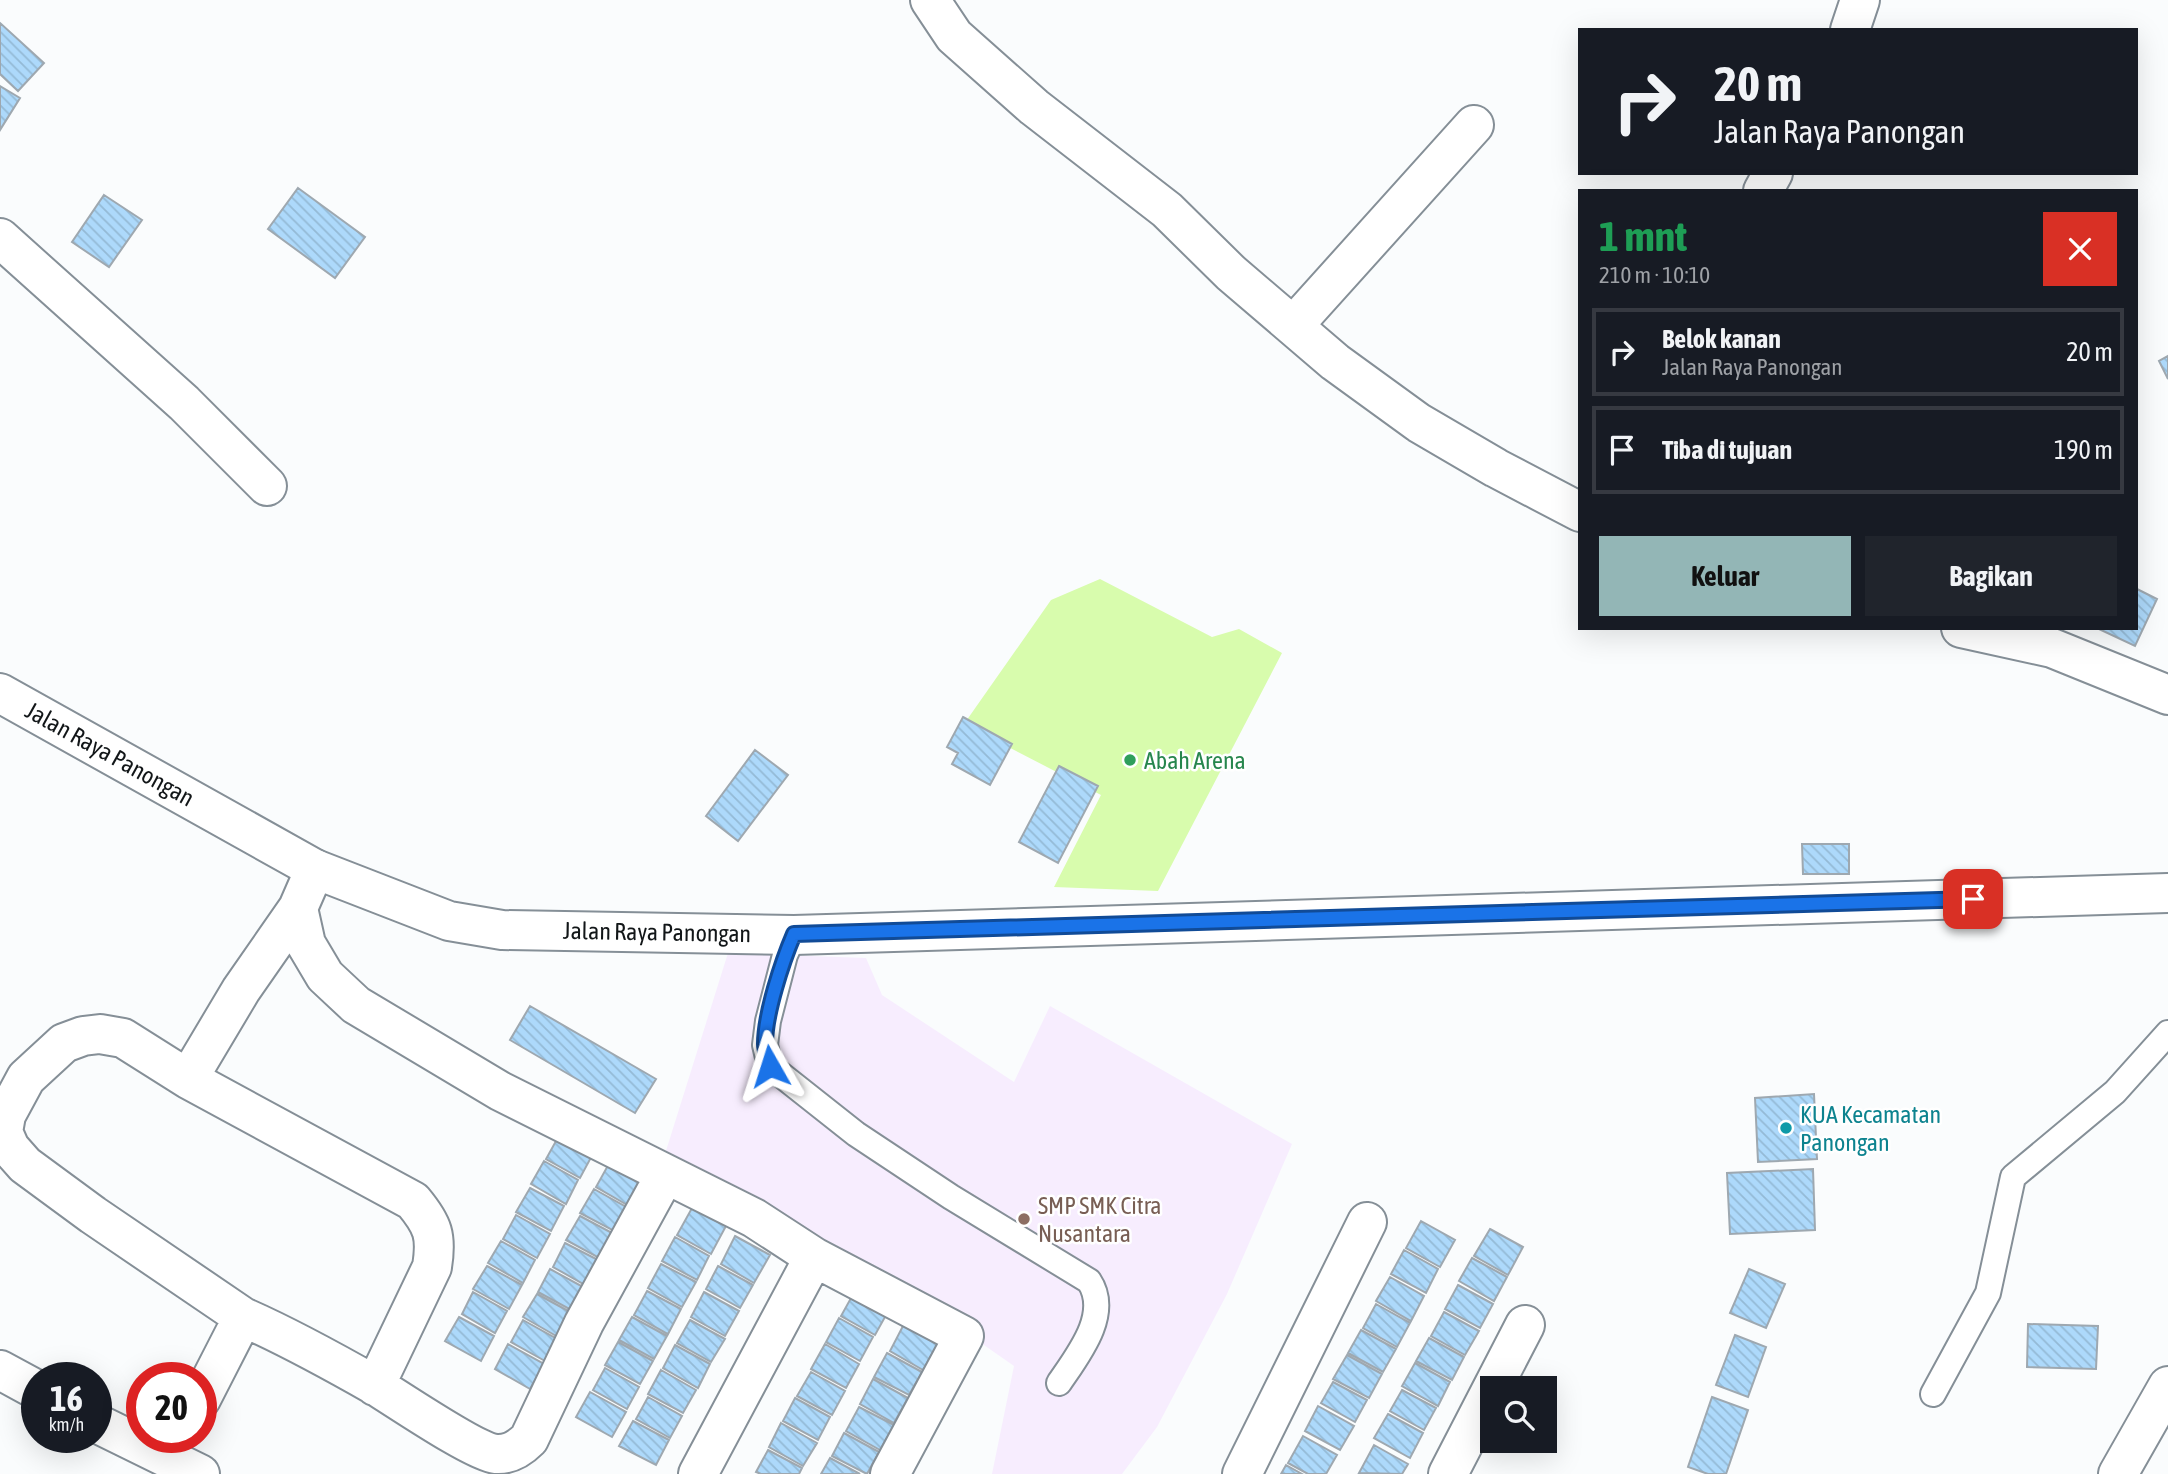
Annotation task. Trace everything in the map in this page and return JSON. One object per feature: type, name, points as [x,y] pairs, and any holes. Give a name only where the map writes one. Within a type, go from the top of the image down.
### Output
[{"type":"street","points":[[930,0],[954,36],[1034,107],[1167,210],[1231,273],[1335,362],[1419,423],[1496,468],[1578,511]]},
{"type":"street","points":[[1851,28],[1860,0]]},
{"type":"street","points":[[1293,326],[1474,125]]},
{"type":"street","points":[[0,238],[184,403],[267,486]]},
{"type":"street","points":[[1970,630],[2052,648],[2168,695]]},
{"type":"street","name":"Jalan Raya Panongan","points":[[0,693],[315,870],[426,913],[477,927],[794,934],[2168,893]]},
{"type":"street","points":[[188,1079],[241,990],[298,908],[315,870]]},
{"type":"street","points":[[298,908],[306,944],[325,976],[356,1005],[500,1091],[754,1218],[814,1257],[964,1336],[890,1474]]},
{"type":"street","points":[[375,1386],[432,1267],[435,1247],[433,1229],[413,1201],[188,1079],[123,1038],[100,1034],[83,1036],[64,1043],[26,1078],[6,1115],[3,1132],[10,1148],[25,1164],[93,1215],[243,1317],[283,1335],[475,1446],[495,1454],[520,1448],[529,1439],[584,1323],[665,1175]]},
{"type":"street","points":[[1242,1474],[1367,1222]]},
{"type":"street","points":[[698,1474],[814,1257]]},
{"type":"street","points":[[217,1368],[243,1317]]},
{"type":"street","points":[[1448,1474],[1525,1325]]},
{"type":"street","points":[[0,1370],[21,1381]]},
{"type":"street","points":[[2118,1474],[2168,1387]]},
{"type":"street","points":[[112,1429],[184,1456]]},
{"type":"lane","points":[[794,934],[785,955],[768,1021],[765,1045],[770,1066],[856,1133],[951,1197],[1089,1281],[1097,1293],[1097,1308],[1082,1350],[1059,1383]]},
{"type":"lane","points":[[1933,1394],[1988,1293],[2013,1177],[2115,1092],[2168,1033]]},
{"type":"shaded area","name":"SMP SMK Citra Nusantara","points":[[728,953],[866,958],[882,995],[1014,1082],[1050,1006],[1292,1144],[1227,1294],[1157,1427],[1122,1474],[992,1474],[1014,1366],[858,1257],[665,1154]]},
{"type":"green space","name":"Abah Arena","points":[[1100,579],[1212,637],[1239,629],[1282,653],[1158,891],[1054,887],[1101,795],[964,724],[1051,600]]},
{"type":"building","points":[[0,23],[44,63],[18,91],[0,74]]},
{"type":"building","points":[[0,86],[20,98],[0,130]]},
{"type":"building","points":[[298,188],[365,237],[335,278],[268,229]]},
{"type":"building","points":[[104,195],[142,220],[109,267],[72,242]]},
{"type":"building","points":[[2168,356],[2168,379],[2159,361]]},
{"type":"building","points":[[2138,590],[2157,599],[2135,646],[2101,630],[2138,630]]},
{"type":"building","points":[[963,717],[1012,744],[990,785],[952,764],[958,753],[947,747]]},
{"type":"building","points":[[755,750],[788,775],[738,841],[706,816]]},
{"type":"building","points":[[1059,766],[1098,786],[1058,863],[1019,842]]},
{"type":"building","points":[[1802,844],[1849,844],[1849,874],[1803,874]]},
{"type":"building","points":[[530,1006],[656,1079],[635,1113],[510,1040]]},
{"type":"building","name":"KUA Kecamatan Panongan","points":[[1814,1094],[1817,1159],[1758,1162],[1755,1098]]},
{"type":"building","points":[[561,1132],[595,1150],[580,1178],[546,1159]]},
{"type":"building","points":[[611,1160],[645,1178],[629,1206],[596,1187]]},
{"type":"building","points":[[544,1161],[578,1180],[566,1204],[531,1184]]},
{"type":"building","points":[[1813,1169],[1815,1230],[1730,1234],[1727,1173]]},
{"type":"building","points":[[530,1188],[564,1206],[551,1231],[516,1212]]},
{"type":"building","points":[[594,1189],[628,1208],[616,1232],[580,1213]]},
{"type":"building","points":[[692,1208],[726,1226],[711,1254],[677,1235]]},
{"type":"building","points":[[516,1215],[550,1234],[537,1258],[503,1239]]},
{"type":"building","points":[[580,1216],[614,1234],[601,1259],[566,1240]]},
{"type":"building","points":[[1421,1221],[1455,1240],[1440,1267],[1406,1248]]},
{"type":"building","points":[[1490,1229],[1523,1247],[1508,1275],[1474,1256]]},
{"type":"building","points":[[735,1236],[770,1255],[754,1283],[721,1264]]},
{"type":"building","points":[[675,1237],[709,1256],[697,1280],[662,1261]]},
{"type":"building","points":[[501,1241],[535,1260],[523,1283],[488,1263]]},
{"type":"building","points":[[565,1243],[600,1261],[587,1286],[553,1267]]},
{"type":"building","points":[[1404,1250],[1438,1269],[1426,1293],[1391,1274]]},
{"type":"building","points":[[1472,1258],[1507,1277],[1494,1301],[1459,1281]]},
{"type":"building","points":[[661,1264],[696,1282],[682,1307],[648,1288]]},
{"type":"building","points":[[487,1266],[522,1285],[509,1309],[473,1289]]},
{"type":"building","points":[[718,1266],[753,1285],[740,1308],[706,1289]]},
{"type":"building","points":[[550,1269],[585,1288],[573,1311],[538,1292]]},
{"type":"building","points":[[1749,1269],[1785,1284],[1766,1328],[1730,1313]]},
{"type":"building","points":[[1390,1277],[1424,1296],[1411,1321],[1376,1301]]},
{"type":"building","points":[[1458,1285],[1493,1304],[1480,1328],[1445,1309]]},
{"type":"building","points":[[856,1289],[890,1308],[875,1335],[841,1316]]},
{"type":"building","points":[[647,1291],[681,1309],[668,1334],[634,1315]]},
{"type":"building","points":[[473,1292],[507,1311],[495,1333],[462,1314]]},
{"type":"building","points":[[704,1292],[739,1311],[725,1336],[691,1317]]},
{"type":"building","points":[[537,1294],[572,1313],[558,1337],[523,1317]]},
{"type":"building","points":[[1376,1304],[1410,1323],[1397,1347],[1363,1328]]},
{"type":"building","points":[[1444,1312],[1479,1331],[1465,1355],[1431,1336]]},
{"type":"building","points":[[459,1317],[494,1336],[481,1361],[445,1341]]},
{"type":"building","points":[[632,1317],[667,1336],[654,1359],[619,1340]]},
{"type":"building","points":[[839,1318],[873,1337],[860,1361],[826,1342]]},
{"type":"building","points":[[523,1320],[557,1339],[545,1361],[511,1342]]},
{"type":"building","points":[[690,1320],[725,1339],[711,1362],[677,1343]]},
{"type":"building","points":[[904,1324],[939,1342],[923,1370],[890,1351]]},
{"type":"building","points":[[2028,1324],[2098,1326],[2096,1369],[2027,1367]]},
{"type":"building","points":[[1361,1330],[1396,1349],[1383,1372],[1348,1353]]},
{"type":"building","points":[[1735,1335],[1766,1347],[1748,1397],[1716,1385]]},
{"type":"building","points":[[1429,1338],[1464,1357],[1452,1380],[1416,1361]]},
{"type":"building","points":[[618,1342],[653,1361],[640,1384],[605,1365]]},
{"type":"building","points":[[508,1344],[544,1364],[530,1389],[495,1369]]},
{"type":"building","points":[[825,1344],[859,1364],[846,1388],[811,1369]]},
{"type":"building","points":[[675,1345],[710,1364],[698,1388],[663,1368]]},
{"type":"building","points":[[887,1353],[922,1372],[909,1395],[874,1377]]},
{"type":"building","points":[[1347,1355],[1382,1374],[1369,1398],[1333,1379]]},
{"type":"building","points":[[1415,1363],[1450,1382],[1438,1406],[1402,1386]]},
{"type":"building","points":[[605,1368],[639,1387],[627,1409],[593,1390]]},
{"type":"building","points":[[661,1370],[696,1390],[683,1413],[648,1394]]},
{"type":"building","points":[[811,1372],[845,1391],[832,1415],[797,1396]]},
{"type":"building","points":[[873,1379],[908,1398],[894,1423],[860,1404]]},
{"type":"building","points":[[1333,1382],[1367,1400],[1355,1422],[1321,1403]]},
{"type":"building","points":[[1402,1390],[1436,1408],[1424,1430],[1390,1411]]},
{"type":"building","points":[[590,1392],[626,1412],[612,1437],[576,1417]]},
{"type":"building","points":[[648,1397],[682,1416],[670,1438],[636,1419]]},
{"type":"building","points":[[1712,1397],[1748,1410],[1726,1474],[1708,1474],[1688,1467]]},
{"type":"building","points":[[795,1398],[830,1417],[818,1440],[783,1421]]},
{"type":"building","points":[[1318,1406],[1354,1426],[1340,1450],[1305,1431]]},
{"type":"building","points":[[859,1407],[894,1425],[880,1450],[846,1431]]},
{"type":"building","points":[[1388,1414],[1423,1433],[1410,1458],[1374,1438]]},
{"type":"building","points":[[633,1421],[669,1440],[656,1465],[619,1446]]},
{"type":"building","points":[[781,1423],[817,1443],[803,1466],[769,1447]]},
{"type":"building","points":[[844,1433],[879,1452],[867,1474],[832,1456]]},
{"type":"building","points":[[1303,1436],[1337,1455],[1326,1474],[1308,1474],[1288,1463]]},
{"type":"building","points":[[1374,1445],[1408,1464],[1402,1474],[1359,1473]]},
{"type":"building","points":[[768,1450],[802,1468],[799,1474],[756,1472]]},
{"type":"building","points":[[830,1458],[860,1474],[821,1474]]},
{"type":"building","points":[[1286,1465],[1302,1474],[1281,1474]]},
{"type":"place","name":"Abah Arena","points":[[1130,760]]},
{"type":"place","name":"KUA Kecamatan Panongan","points":[[1786,1128]]},
{"type":"place","name":"SMP SMK Citra Nusantara","points":[[1024,1219]]},
{"type":"route","points":[[770,1066],[765,1045],[768,1021],[785,955],[794,934],[1973,899]]}]
